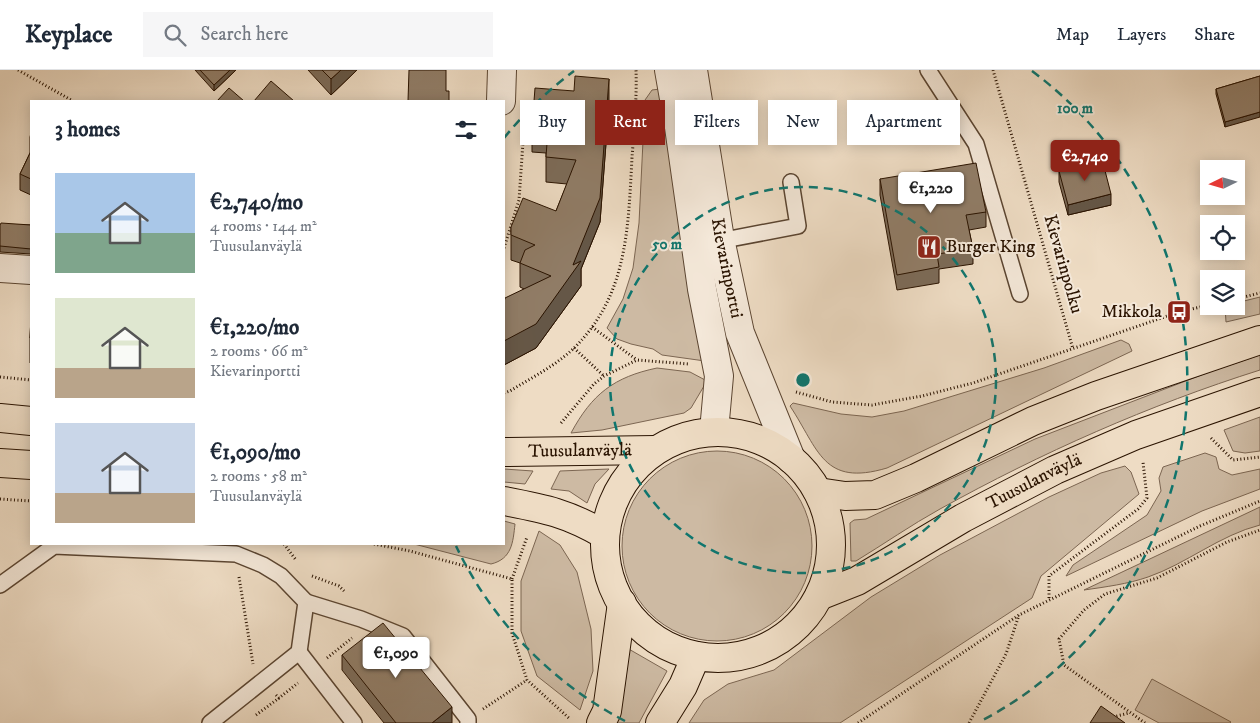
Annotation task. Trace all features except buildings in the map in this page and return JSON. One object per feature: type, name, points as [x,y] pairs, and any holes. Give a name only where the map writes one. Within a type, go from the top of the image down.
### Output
[{"type":"main road","points":[[818,492],[845,496],[875,495],[916,478],[1032,421],[1096,396],[1260,340]]},
{"type":"main road","name":"Tuusulanväylä","points":[[819,596],[857,580],[963,518],[1055,470],[1136,435],[1260,392]]},
{"type":"main road","points":[[0,418],[30,421]]},
{"type":"main road","points":[[714,431],[734,432],[754,437],[774,446],[792,458],[807,474],[818,492],[826,512],[830,533],[827,576],[819,596],[808,614],[793,630],[776,642],[758,651],[724,657],[696,656],[676,650],[658,641],[641,628],[622,604],[609,576],[605,556],[605,535],[608,515],[616,496],[635,468],[656,450],[694,434],[714,431]]},
{"type":"main road","name":"Tuusulanväylä","points":[[505,452],[656,450]]},
{"type":"main road","points":[[0,462],[30,465]]},
{"type":"main road","points":[[505,501],[553,510],[579,520],[605,535]]},
{"type":"main road","points":[[601,723],[607,710],[622,604]]},
{"type":"main road","points":[[660,723],[683,686],[696,656]]},
{"type":"street","points":[[502,70],[513,104]]},
{"type":"street","name":"Kievarinportti","points":[[669,70],[708,244],[740,333],[792,458]]},
{"type":"street","name":"Kievarinportti","points":[[694,70],[719,376],[714,431]]},
{"type":"street","points":[[0,268],[30,270]]},
{"type":"lane","points":[[928,70],[976,144],[1020,294]]},
{"type":"lane","points":[[708,244],[798,226],[791,182]]},
{"type":"lane","points":[[0,586],[54,546],[236,554],[264,565],[281,576],[306,602],[361,619],[403,636],[468,721]]},
{"type":"lane","points":[[210,723],[299,652],[306,602]]},
{"type":"lane","points":[[299,652],[354,723]]},
{"type":"path","points":[[18,70],[71,100]]},
{"type":"path","points":[[505,392],[510,391],[547,368],[574,348],[592,327],[607,302],[623,260],[628,227],[636,70]]},
{"type":"path","name":"Kievarinpolku","points":[[993,70],[1073,349]]},
{"type":"path","points":[[505,245],[519,200],[513,104]]},
{"type":"path","points":[[1245,297],[1260,294]]},
{"type":"path","points":[[796,392],[832,402],[872,406],[922,396],[973,382],[1178,312],[1200,307]]},
{"type":"path","points":[[592,327],[637,360]]},
{"type":"path","points":[[574,348],[604,376]]},
{"type":"path","points":[[561,423],[594,384],[604,376],[637,360],[694,364]]},
{"type":"path","points":[[0,378],[30,380]]},
{"type":"path","points":[[1211,438],[1233,460],[1260,457]]},
{"type":"path","points":[[1049,598],[1049,576],[1138,509],[1147,498],[1143,462]]},
{"type":"path","points":[[0,499],[30,502]]},
{"type":"path","points":[[858,723],[1019,615],[1049,598],[1260,501]]},
{"type":"path","points":[[1145,723],[1064,665],[1059,639],[1066,628],[1084,610],[1105,594],[1157,578],[1228,542],[1260,530]]},
{"type":"path","points":[[527,537],[512,579],[512,633],[527,680],[570,719]]},
{"type":"path","points":[[285,545],[302,568]]},
{"type":"path","points":[[379,545],[410,551],[512,579]]},
{"type":"path","points":[[236,554],[250,661],[264,680]]},
{"type":"path","points":[[308,573],[314,578],[340,586],[361,613],[361,619]]},
{"type":"path","points":[[969,723],[1006,654],[1019,615]]},
{"type":"path","points":[[468,721],[527,680]]},
{"type":"path","points":[[250,720],[279,698]]},
{"type":"path","points":[[1104,719],[1129,713]]},
{"type":"shaded area","points":[[660,89],[662,100],[645,100],[652,90]]},
{"type":"shaded area","points":[[665,119],[705,361],[662,355],[653,349],[617,339],[607,328],[623,299],[633,268],[639,223],[643,145],[665,145]]},
{"type":"shaded area","points":[[1260,297],[1260,314],[1226,322],[1226,315],[1245,315],[1245,301]]},
{"type":"shaded area","points":[[1121,340],[1129,344],[1132,351],[887,468],[866,473],[849,473],[825,461],[790,406],[793,403],[841,414],[872,417],[904,411],[1044,368]]},
{"type":"shaded area","points":[[1260,355],[1260,370],[1177,399],[1056,450],[978,488],[919,521],[856,561],[851,561],[850,523],[854,520],[866,519],[1035,439],[1209,372]]},
{"type":"shaded area","points":[[657,368],[690,372],[707,381],[691,408],[684,413],[602,430],[571,433],[587,408],[606,389],[628,376]]},
{"type":"shaded area","points":[[1260,417],[1260,451],[1245,453],[1233,451],[1224,430]]},
{"type":"shaded area","points":[[717,451],[736,453],[753,458],[770,467],[784,479],[796,493],[805,510],[810,527],[812,546],[810,565],[805,582],[796,599],[784,613],[770,625],[753,634],[736,639],[717,641],[698,639],[681,634],[664,625],[650,613],[638,599],[629,582],[624,565],[622,546],[624,527],[629,510],[638,493],[650,479],[664,467],[681,458],[698,453]]},
{"type":"shaded area","points":[[1205,453],[1216,457],[1219,469],[1232,475],[1260,469],[1260,489],[1202,511],[1066,576],[1073,565],[1147,515],[1161,491],[1159,478],[1163,467]]},
{"type":"shaded area","points":[[1125,466],[1131,472],[1139,494],[1041,576],[1032,598],[840,723],[689,723],[704,700],[728,684],[774,670],[871,597],[940,555],[1049,497],[1101,473]]},
{"type":"shaded area","points":[[505,469],[533,471],[525,484],[505,482]]},
{"type":"shaded area","points":[[609,469],[595,484],[587,503],[569,491],[551,489],[560,471]]},
{"type":"shaded area","points":[[1260,507],[1260,525],[1217,542],[1176,565],[1133,582],[1084,590]]},
{"type":"shaded area","points":[[505,521],[515,524],[512,543],[507,554],[498,562],[491,564],[418,545],[505,545]]},
{"type":"shaded area","points":[[539,531],[560,545],[577,572],[591,629],[593,671],[580,710],[537,676],[521,631],[521,581]]},
{"type":"shaded area","points":[[627,648],[667,671],[639,723],[614,723],[625,686]]},
{"type":"shaded area","points":[[1152,679],[1231,722],[1159,723],[1135,710]]},
{"type":"place","name":"Burger King","points":[[929,247]]},
{"type":"place","name":"Mikkola","points":[[1179,312]]}]
